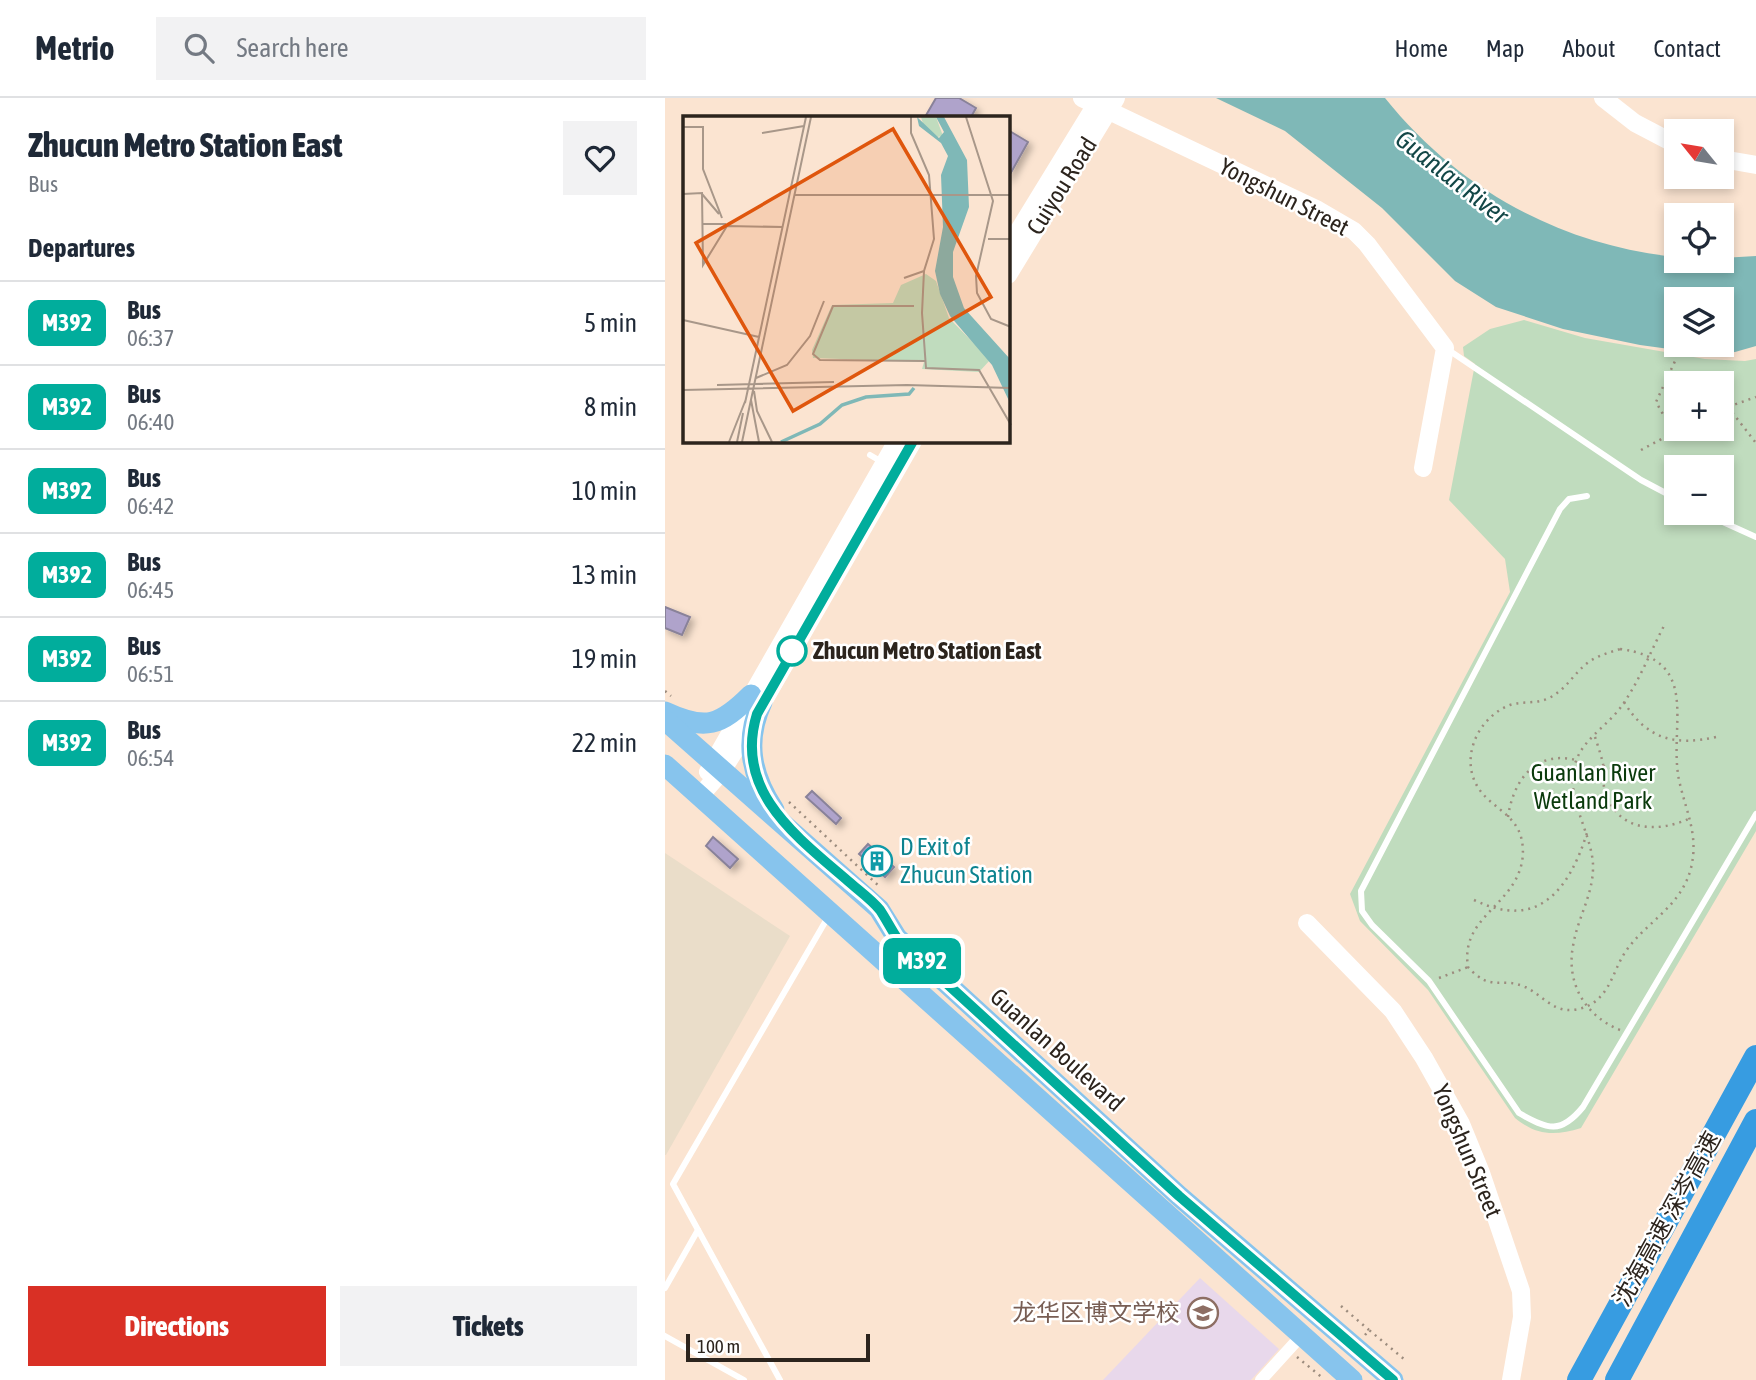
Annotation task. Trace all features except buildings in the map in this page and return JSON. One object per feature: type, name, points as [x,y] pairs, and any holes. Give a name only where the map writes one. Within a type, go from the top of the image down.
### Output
[{"type":"highway","name":"沈海高速 深岑高速","points":[[1579,1380],[1756,1057]]},
{"type":"highway","name":"沈海高速 深岑高速","points":[[1617,1380],[1756,1121]]},
{"type":"main road","points":[[665,712],[696,723],[712,723],[726,718],[757,699]]},
{"type":"main road","points":[[757,699],[750,737],[753,764],[766,796],[790,831]]},
{"type":"main road","name":"Guanlan Boulevard","points":[[665,720],[879,909],[897,938],[1097,1122],[1393,1380]]},
{"type":"main road","name":"Guanlan Boulevard","points":[[665,765],[831,912],[1299,1346],[1352,1380]]},
{"type":"street","points":[[1603,98],[1635,123],[1664,138]]},
{"type":"street","name":"Cuiyou Road","points":[[1010,245],[1101,102]]},
{"type":"street","name":"Cuiyou Road","points":[[1010,271],[1101,102]]},
{"type":"street","name":"Yongshun Street","points":[[1101,102],[1318,209],[1354,230],[1381,261],[1445,348]]},
{"type":"street","points":[[1734,161],[1756,165]]},
{"type":"street","points":[[1423,468],[1445,348]]},
{"type":"street","points":[[700,796],[757,699],[896,443]]},
{"type":"street","points":[[884,463],[910,443]]},
{"type":"street","name":"Yongshun Street","points":[[1307,923],[1347,960],[1393,1011],[1425,1058],[1461,1124],[1481,1173],[1521,1291],[1522,1317],[1511,1380]]},
{"type":"street","points":[[1261,1380],[1299,1346]]},
{"type":"lane","points":[[1445,348],[1641,480],[1664,492]]},
{"type":"lane","points":[[1587,496],[1569,499],[1560,509],[1361,891],[1362,911],[1371,925],[1429,981],[1519,1114],[1537,1124],[1554,1128],[1571,1122],[1583,1107],[1756,814]]},
{"type":"lane","points":[[1730,525],[1756,537]]},
{"type":"lane","points":[[780,1380],[698,1230],[669,1184],[831,912]]},
{"type":"lane","points":[[665,1288],[698,1230]]},
{"type":"lane","points":[[665,1336],[744,1380]]},
{"type":"path","points":[[1670,371],[1676,359]]},
{"type":"path","points":[[1664,385],[1656,402],[1664,416]]},
{"type":"path","points":[[1734,405],[1756,397]]},
{"type":"path","points":[[1734,415],[1756,443]]},
{"type":"path","points":[[1641,450],[1664,437]]},
{"type":"path","points":[[1626,1032],[1609,1026],[1586,1007],[1571,971],[1573,946],[1593,885],[1587,832],[1573,790],[1576,760],[1625,702],[1665,624]]},
{"type":"path","points":[[1620,649],[1648,656],[1666,670],[1674,683],[1679,712],[1677,742],[1679,781],[1691,818],[1694,851],[1685,885],[1668,909],[1626,951],[1601,996],[1586,1007],[1568,1010],[1557,1008],[1518,984],[1487,983],[1468,967],[1467,944],[1472,932],[1519,874],[1523,844],[1517,827],[1480,791],[1473,776],[1471,761],[1479,729],[1511,705],[1543,701],[1557,694],[1589,662],[1620,649]]},
{"type":"path","points":[[1625,702],[1633,717],[1647,728],[1677,742],[1716,737]]},
{"type":"path","points":[[1595,736],[1604,766],[1604,787],[1609,802],[1631,822],[1656,830],[1670,828],[1691,818]]},
{"type":"path","points":[[1508,817],[1510,804],[1523,774],[1552,758],[1576,760]]},
{"type":"path","points":[[1604,766],[1633,773]]},
{"type":"path","points":[[784,798],[885,891]]},
{"type":"path","points":[[1474,900],[1493,909],[1528,909],[1566,884],[1576,867],[1587,832]]},
{"type":"path","points":[[1429,981],[1468,967]]},
{"type":"path","points":[[1341,1306],[1369,1330]]},
{"type":"path","points":[[1299,1346],[1325,1380]]},
{"type":"shaded area","points":[[665,853],[790,936],[666,1155],[665,1155]]},
{"type":"shaded area","name":"龙华区博文学校","points":[[1200,1278],[1279,1349],[1251,1380],[1103,1380]]},
{"type":"green space","name":"Guanlan River Wetland Park","points":[[1524,320],[1585,338],[1664,352],[1664,357],[1745,361],[1756,359],[1756,831],[1581,1128],[1563,1132],[1539,1131],[1515,1118],[1428,990],[1360,921],[1350,894],[1510,592],[1505,559],[1449,500],[1475,364],[1464,356],[1463,347],[1490,329]]},
{"type":"water","name":"Guanlan River","points":[[1216,98],[1385,98],[1445,160],[1514,207],[1592,240],[1664,255],[1664,273],[1734,273],[1734,257],[1756,256],[1756,346],[1734,352],[1734,287],[1664,287],[1664,348],[1563,329],[1496,307],[1455,281],[1382,208],[1285,131]]},
{"type":"bus line","name":"M392","points":[[912,443],[757,714],[750,737],[751,756],[766,796],[790,831],[879,909],[897,938],[1179,1196],[1393,1380]]},
{"type":"place","name":"Zhucun Metro Station East","points":[[792,651]]},
{"type":"place","name":"D Exit of Zhucun Station","points":[[877,861]]},
{"type":"place","name":"龙华区博文学校","points":[[1203,1313]]}]
